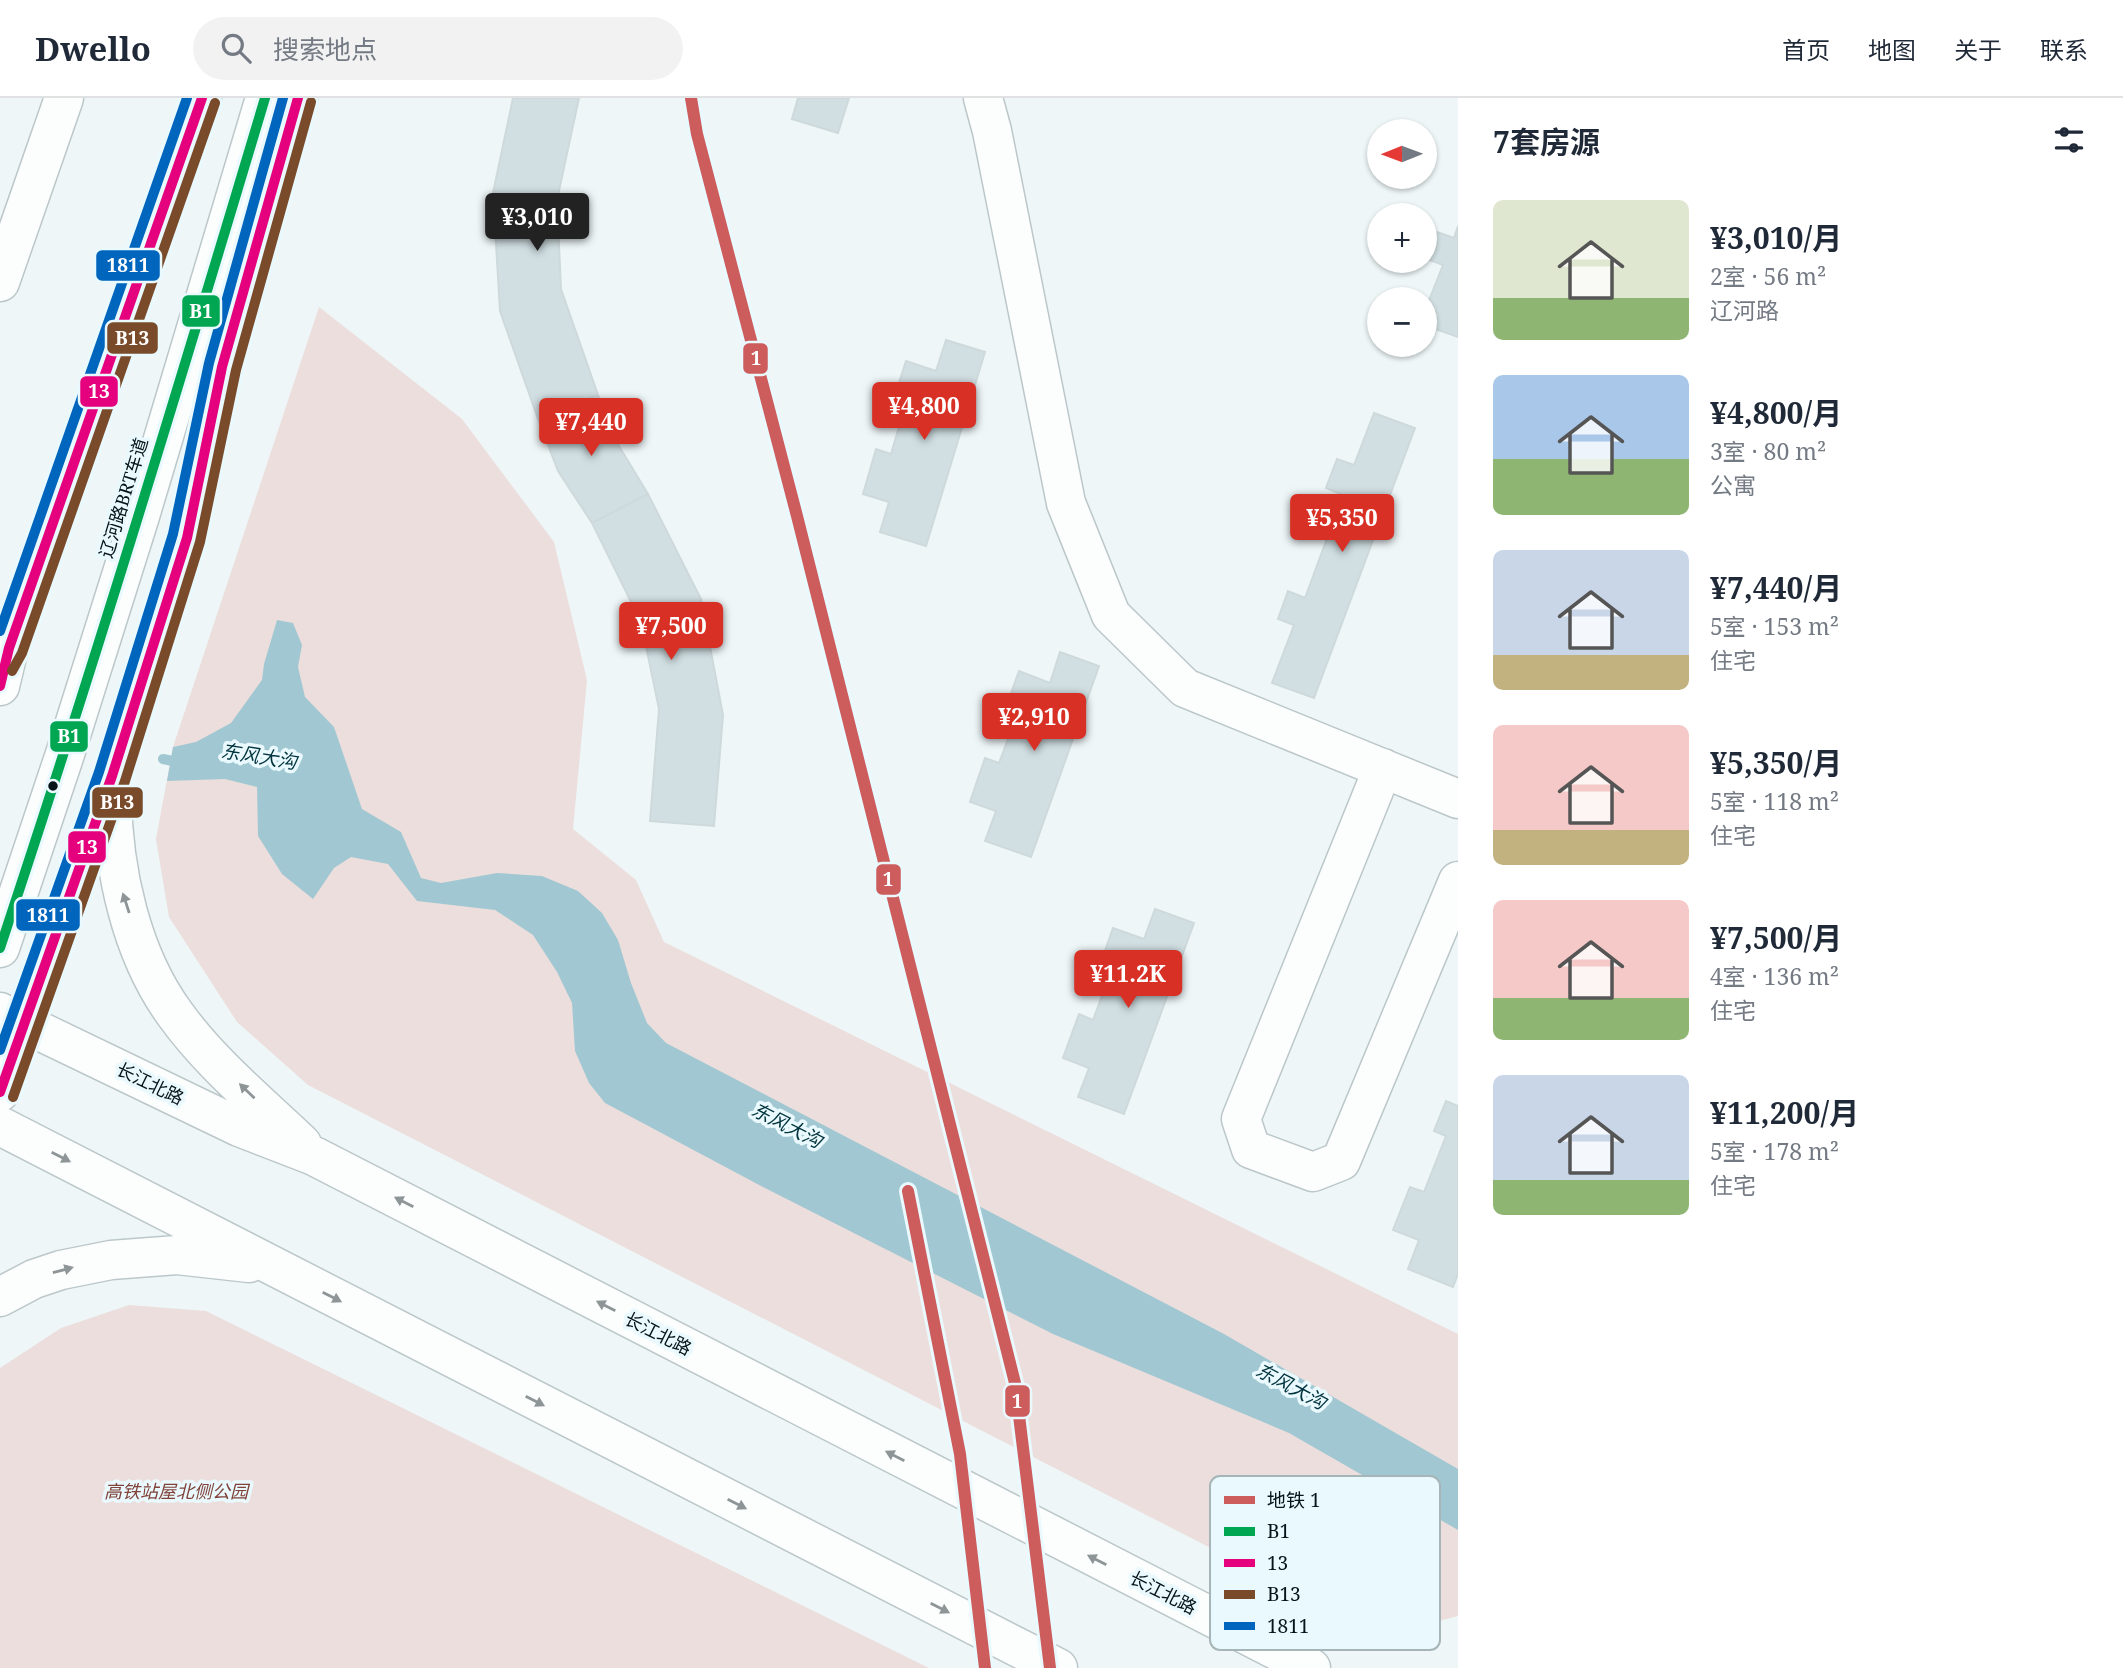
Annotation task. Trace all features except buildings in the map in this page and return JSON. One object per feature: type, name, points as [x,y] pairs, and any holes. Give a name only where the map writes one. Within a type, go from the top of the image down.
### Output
[{"type":"main road","points":[[0,282],[64,98]]},
{"type":"main road","points":[[0,685],[5,656],[202,98]]},
{"type":"main road","name":"辽河路BRT车道","points":[[78,678],[246,98]]},
{"type":"main road","name":"辽河路BRT车道","points":[[0,948],[78,678],[265,98]]},
{"type":"main road","points":[[0,1092],[12,1018],[113,773],[187,538],[222,367],[298,98]]},
{"type":"main road","points":[[983,98],[995,144],[1066,503],[1111,615],[1185,688],[1458,799]]},
{"type":"main road","name":"辽河路BRT车道","points":[[0,897],[56,749]]},
{"type":"main road","points":[[1382,768],[1241,1119],[1251,1149],[1312,1172],[1341,1161],[1458,881]]},
{"type":"main road","points":[[113,773],[113,834],[120,886],[146,964],[174,1014],[212,1058],[314,1156]]},
{"type":"main road","name":"长江北路","points":[[12,1018],[239,1127],[314,1156],[1210,1616]]},
{"type":"main road","points":[[0,1126],[1058,1668]]},
{"type":"main road","points":[[0,1297],[34,1279],[61,1270],[110,1260],[177,1255],[272,1266]]},
{"type":"main road","name":"长江北路","points":[[1276,1650],[1311,1668]]},
{"type":"green space","points":[[319,307],[462,419],[554,542],[587,680],[573,829],[636,880],[664,942],[1458,1334],[1458,1616],[1440,1621],[1440,1476],[1210,1476],[1210,1548],[308,1085],[237,1022],[169,917],[156,839],[173,747]]},
{"type":"green space","name":"高铁站屋北侧公园","points":[[129,1305],[206,1311],[929,1668],[0,1668],[0,1368],[61,1328]]},
{"type":"water","points":[[277,620],[293,623],[302,645],[298,667],[305,697],[334,727],[362,809],[401,832],[421,878],[441,883],[497,873],[542,876],[578,891],[602,913],[618,940],[647,1023],[666,1043],[1224,1334],[1458,1469],[1458,1530],[1440,1520],[1440,1476],[1364,1476],[1289,1433],[1053,1334],[763,1187],[605,1103],[589,1083],[575,1051],[572,1003],[557,972],[533,935],[495,910],[417,901],[388,864],[351,857],[334,868],[313,899],[282,874],[258,836],[257,787],[225,779],[167,781],[173,747],[196,742],[231,723],[262,680]]},
{"type":"waterway","name":"东风大沟","points":[[163,759],[183,763]]},
{"type":"metro line","name":"1","points":[[691,98],[697,134],[797,516],[1015,1383],[1050,1668]]},
{"type":"metro line","name":"1","points":[[908,1191],[960,1454],[985,1668]]},
{"type":"transit line","name":"1811","points":[[0,631],[187,98]]},
{"type":"transit line","name":"13","points":[[0,686],[9,648],[202,98]]},
{"type":"transit line","name":"B1","points":[[0,948],[136,524],[265,98]]},
{"type":"transit line","name":"1811","points":[[0,1050],[99,772],[173,534],[209,363],[283,98]]},
{"type":"transit line","name":"13","points":[[0,1092],[112,776],[187,538],[222,367],[298,98]]},
{"type":"transit line","name":"B13","points":[[13,1097],[125,781],[200,542],[236,370],[311,102]]},
{"type":"transit line","name":"B13","points":[[12,671],[22,653],[215,103]]}]
